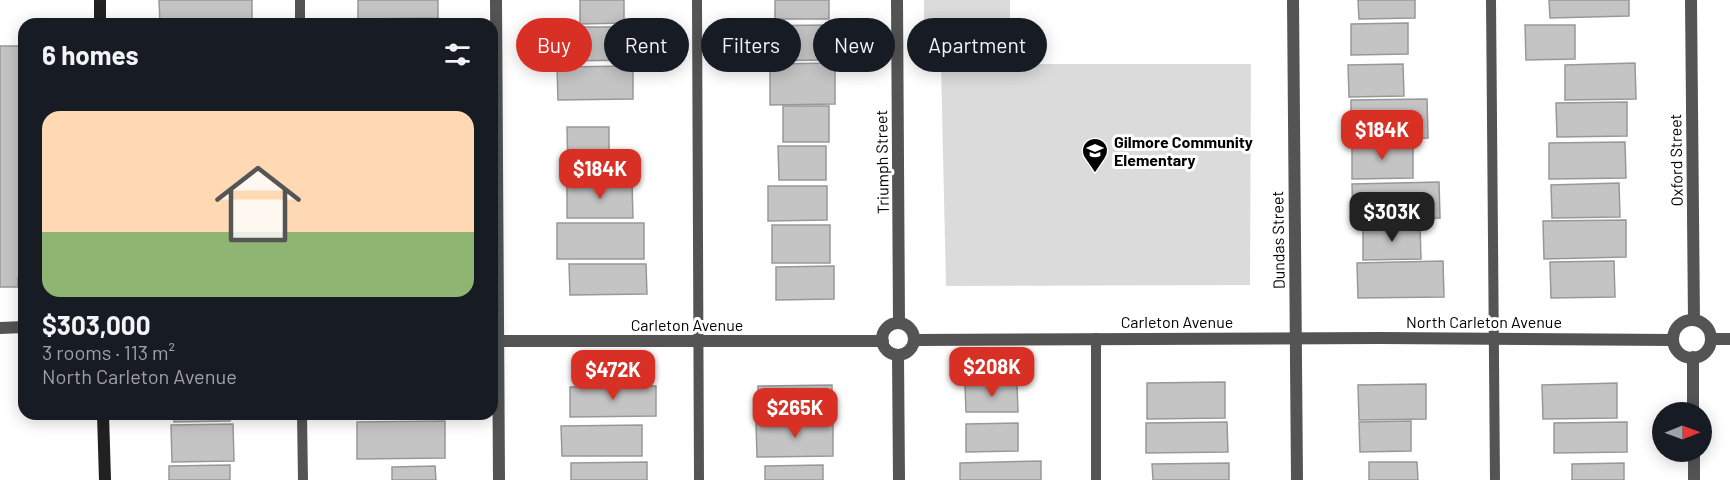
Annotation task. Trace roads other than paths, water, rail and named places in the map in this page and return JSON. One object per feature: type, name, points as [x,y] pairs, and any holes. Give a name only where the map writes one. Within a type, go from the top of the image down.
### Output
[{"type":"street","points":[[100,0],[100,18]]},
{"type":"street","points":[[496,0],[496,18]]},
{"type":"street","name":"Triumph Street","points":[[897,0],[900,323]]},
{"type":"street","name":"Dundas Street","points":[[1293,0],[1297,480]]},
{"type":"street","name":"Oxford Street","points":[[1691,0],[1694,320]]},
{"type":"street","points":[[1687,320],[1706,325],[1712,339],[1705,353],[1693,357],[1680,354],[1673,340],[1676,329],[1687,320]]},
{"type":"street","points":[[900,323],[910,328],[915,340],[908,352],[898,356],[888,352],[883,341],[883,333],[886,328],[900,323]]},
{"type":"street","points":[[0,328],[18,327]]},
{"type":"street","name":"Carleton Avenue","points":[[915,340],[1296,338]]},
{"type":"street","name":"North Carleton Avenue","points":[[1296,338],[1673,340]]},
{"type":"street","points":[[1712,339],[1730,339]]},
{"type":"street","name":"Carleton Avenue","points":[[498,341],[883,341]]},
{"type":"street","points":[[898,356],[898,480]]},
{"type":"street","points":[[1693,357],[1694,402]]},
{"type":"street","points":[[104,420],[105,480]]},
{"type":"street","points":[[497,420],[499,480]]},
{"type":"street","points":[[1694,462],[1694,480]]},
{"type":"lane","points":[[300,0],[300,18]]},
{"type":"lane","points":[[697,0],[699,480]]},
{"type":"lane","points":[[1491,0],[1495,480]]},
{"type":"lane","points":[[1096,338],[1096,480]]},
{"type":"lane","points":[[302,420],[303,480]]},
{"type":"place","name":"Gilmore Community Elementary","points":[[1095,174]]}]
